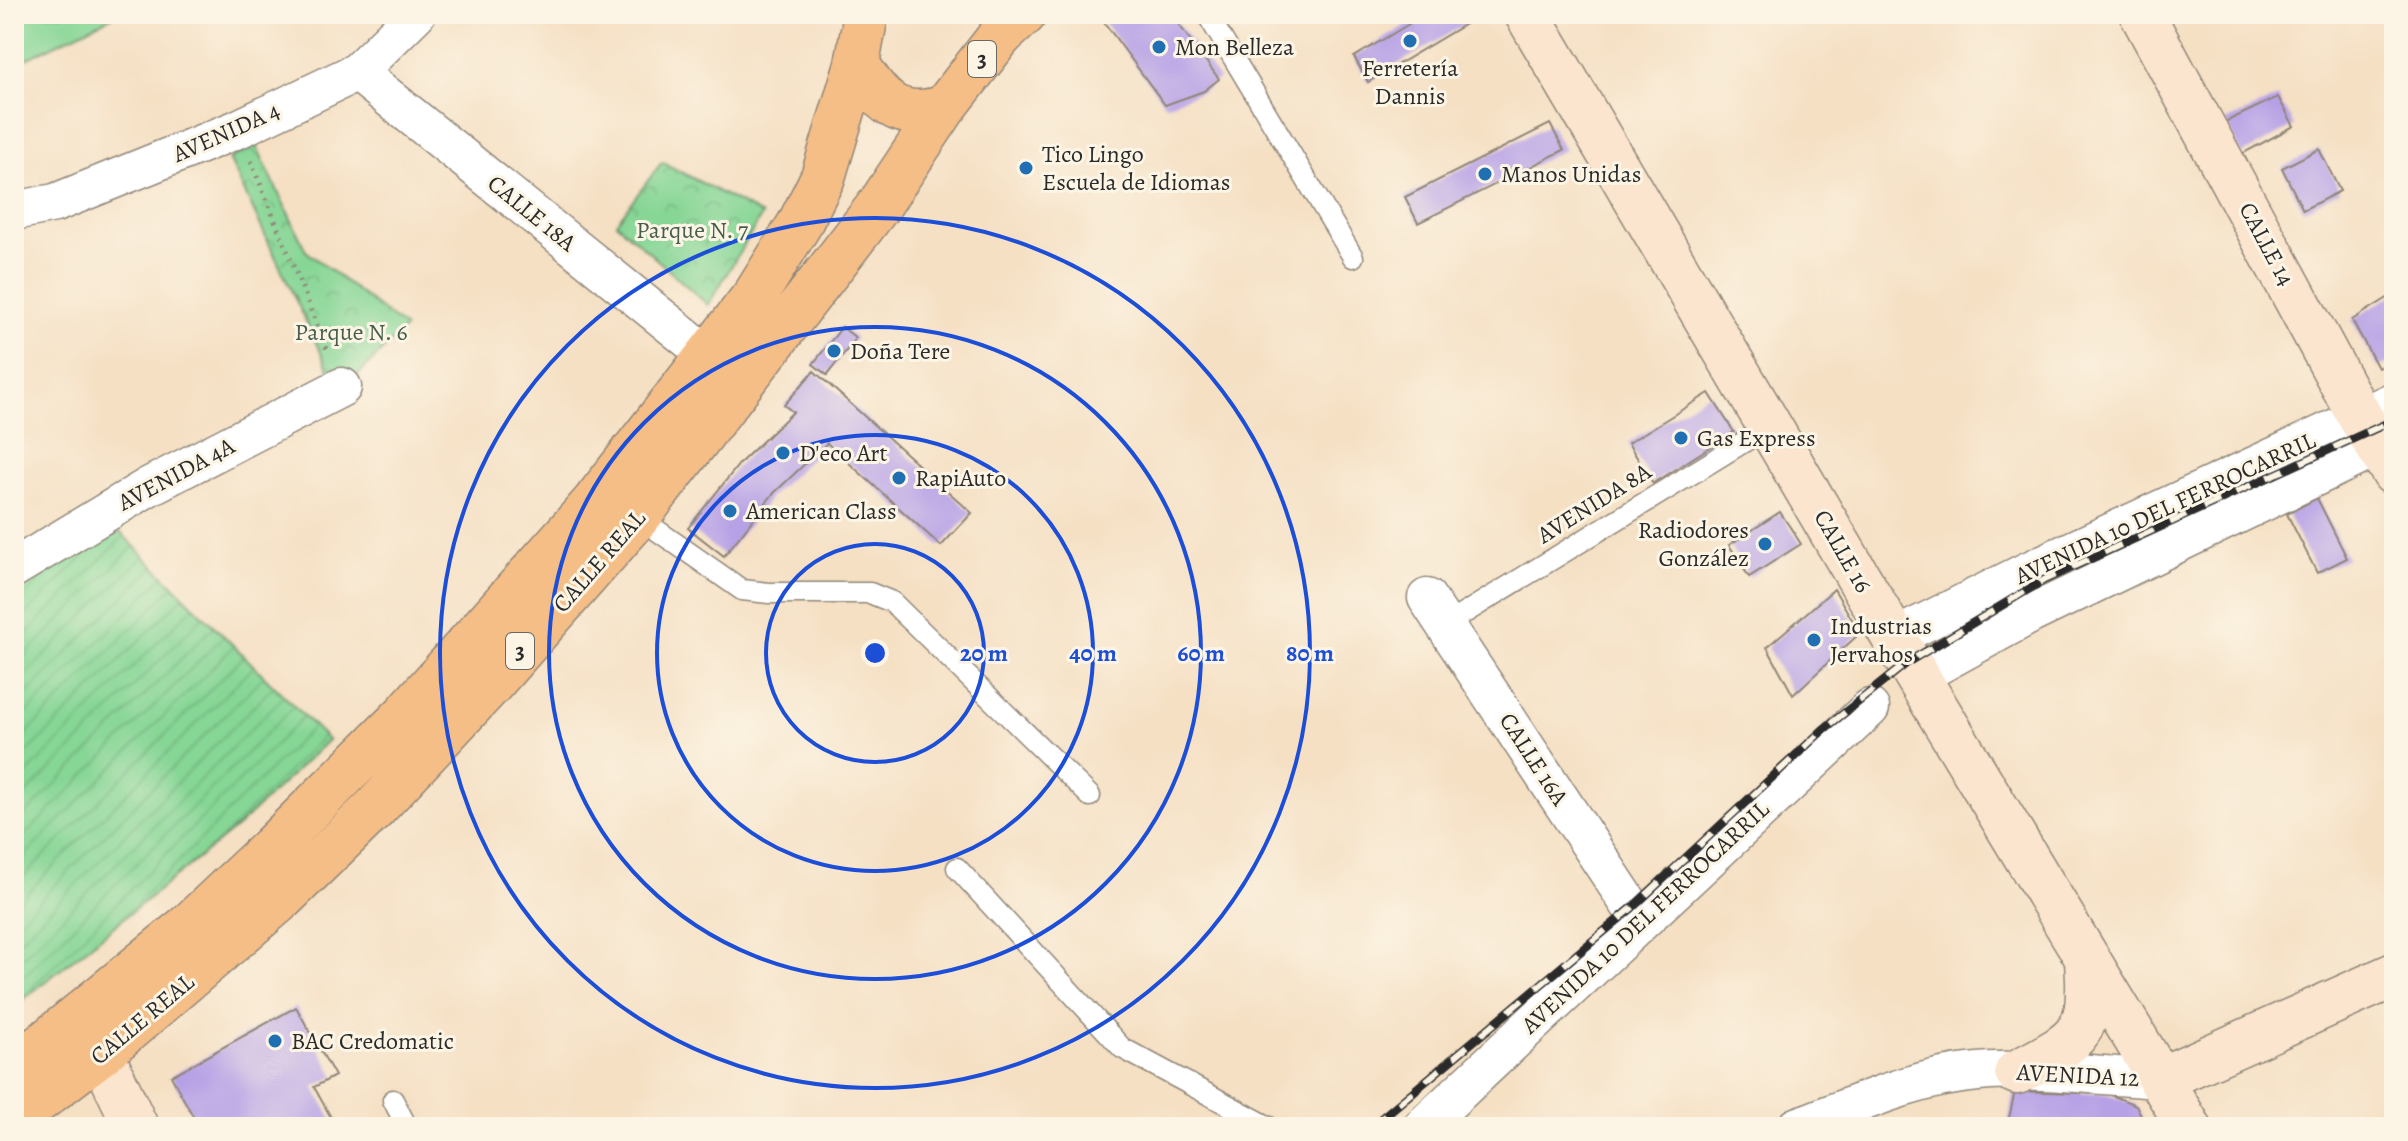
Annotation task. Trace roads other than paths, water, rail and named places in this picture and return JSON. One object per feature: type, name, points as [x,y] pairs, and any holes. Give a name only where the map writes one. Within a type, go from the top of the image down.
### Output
[{"type":"main road","name":"3","points":[[857,64],[866,14]]},
{"type":"main road","name":"3","points":[[944,108],[1000,36],[1024,14]]},
{"type":"main road","name":"CALLE 16","points":[[1527,14],[1894,638],[2189,1127]]},
{"type":"main road","name":"CALLE 14","points":[[2142,14],[2384,435]]},
{"type":"main road","points":[[857,64],[875,92],[896,109],[921,114],[944,108]]},
{"type":"main road","name":"CALLE REAL","points":[[14,1068],[188,926],[405,715],[593,504],[756,294],[799,225],[823,177],[857,64]]},
{"type":"main road","name":"CALLE REAL","points":[[14,1119],[101,1053],[281,899],[376,807],[491,684],[638,517],[880,204],[944,108]]},
{"type":"main road","points":[[823,177],[845,173],[862,177],[876,190],[880,204]]},
{"type":"main road","points":[[2017,1072],[2074,1038],[2085,1020],[2090,1001],[2087,960]]},
{"type":"main road","name":"AVENIDA 12","points":[[2161,1079],[2394,975]]},
{"type":"main road","points":[[101,1053],[136,1127]]},
{"type":"street","name":"AVENIDA 4","points":[[14,211],[55,203],[238,129],[357,72],[416,14]]},
{"type":"street","name":"CALLE 18A","points":[[357,72],[708,355]]},
{"type":"street","name":"AVENIDA 4A","points":[[17,557],[342,387]]},
{"type":"street","name":"AVENIDA 10 DEL FERROCARRIL","points":[[1894,638],[2024,573],[2384,435]]},
{"type":"street","name":"AVENIDA 10 DEL FERROCARRIL","points":[[1918,676],[2031,614],[2384,435]]},
{"type":"street","name":"CALLE 16A","points":[[1436,612],[1640,920]]},
{"type":"street","name":"AVENIDA 10 DEL FERROCARRIL","points":[[1422,1127],[1870,708]]},
{"type":"street","name":"AVENIDA 12","points":[[1797,1127],[1874,1097],[1931,1080],[1977,1072],[2161,1079]]},
{"type":"lane","points":[[1207,14],[1353,257]]},
{"type":"lane","name":"AVENIDA 8A","points":[[1436,612],[1770,426]]},
{"type":"lane","points":[[638,517],[742,590],[870,593],[892,602],[1090,796]]},
{"type":"lane","points":[[957,868],[1122,1048],[1269,1127]]},
{"type":"lane","points":[[393,1100],[407,1127]]},
{"type":"railway","points":[[1371,1127],[1632,908],[1823,730],[1908,662],[2044,580],[2394,420]]},
{"type":"place","name":"Ferretería Dannis","points":[[1410,41]]},
{"type":"place","name":"Mon Belleza","points":[[1159,47]]},
{"type":"place","name":"Tico Lingo Escuela de Idiomas","points":[[1026,168]]},
{"type":"place","name":"Manos Unidas","points":[[1485,174]]},
{"type":"place","name":"Doña Tere","points":[[834,351]]},
{"type":"place","name":"Gas Express","points":[[1681,438]]},
{"type":"place","name":"D'eco Art","points":[[783,453]]},
{"type":"place","name":"RapiAuto","points":[[899,478]]},
{"type":"place","name":"American Class","points":[[730,511]]},
{"type":"place","name":"Radiodores González","points":[[1765,544]]},
{"type":"place","name":"Industrias Jervahos","points":[[1814,640]]},
{"type":"place","name":"BAC Credomatic","points":[[275,1041]]},
{"type":"park label","name":"Parque N. 7","points":[[692,230]]},
{"type":"park label","name":"Parque N. 6","points":[[351,332]]}]
